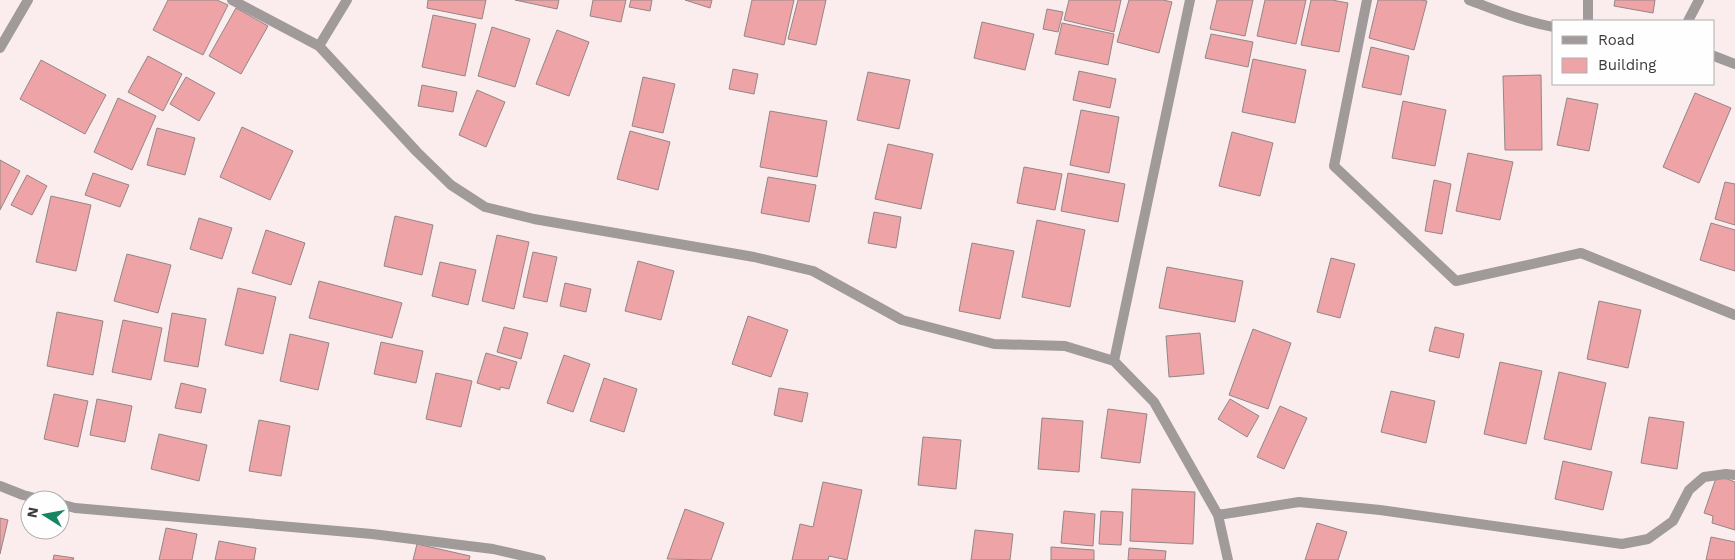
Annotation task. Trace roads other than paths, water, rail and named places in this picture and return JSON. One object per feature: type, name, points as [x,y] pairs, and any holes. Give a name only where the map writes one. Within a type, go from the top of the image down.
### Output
[{"type":"street","points":[[0,48],[28,0]]},
{"type":"street","points":[[232,0],[319,46],[417,152],[451,185],[485,207],[534,218],[754,257],[813,271],[902,320],[994,344],[1065,346],[1114,361],[1154,402],[1218,515],[1228,560]]},
{"type":"street","points":[[319,46],[346,0]]},
{"type":"street","points":[[1114,361],[1190,0]]},
{"type":"street","points":[[1367,0],[1334,166],[1456,281],[1581,253],[1735,315]]},
{"type":"street","points":[[1468,0],[1514,17],[1552,27]]},
{"type":"street","points":[[1588,0],[1588,20]]},
{"type":"street","points":[[1689,20],[1699,0]]},
{"type":"street","points":[[1715,56],[1735,64]]},
{"type":"street","points":[[1218,515],[1300,502],[1380,510],[1622,544],[1648,539],[1673,521],[1690,490],[1704,477],[1726,474],[1735,476]]},
{"type":"street","points":[[0,486],[20,494]]},
{"type":"street","points":[[70,507],[372,534],[493,549],[541,560]]}]
